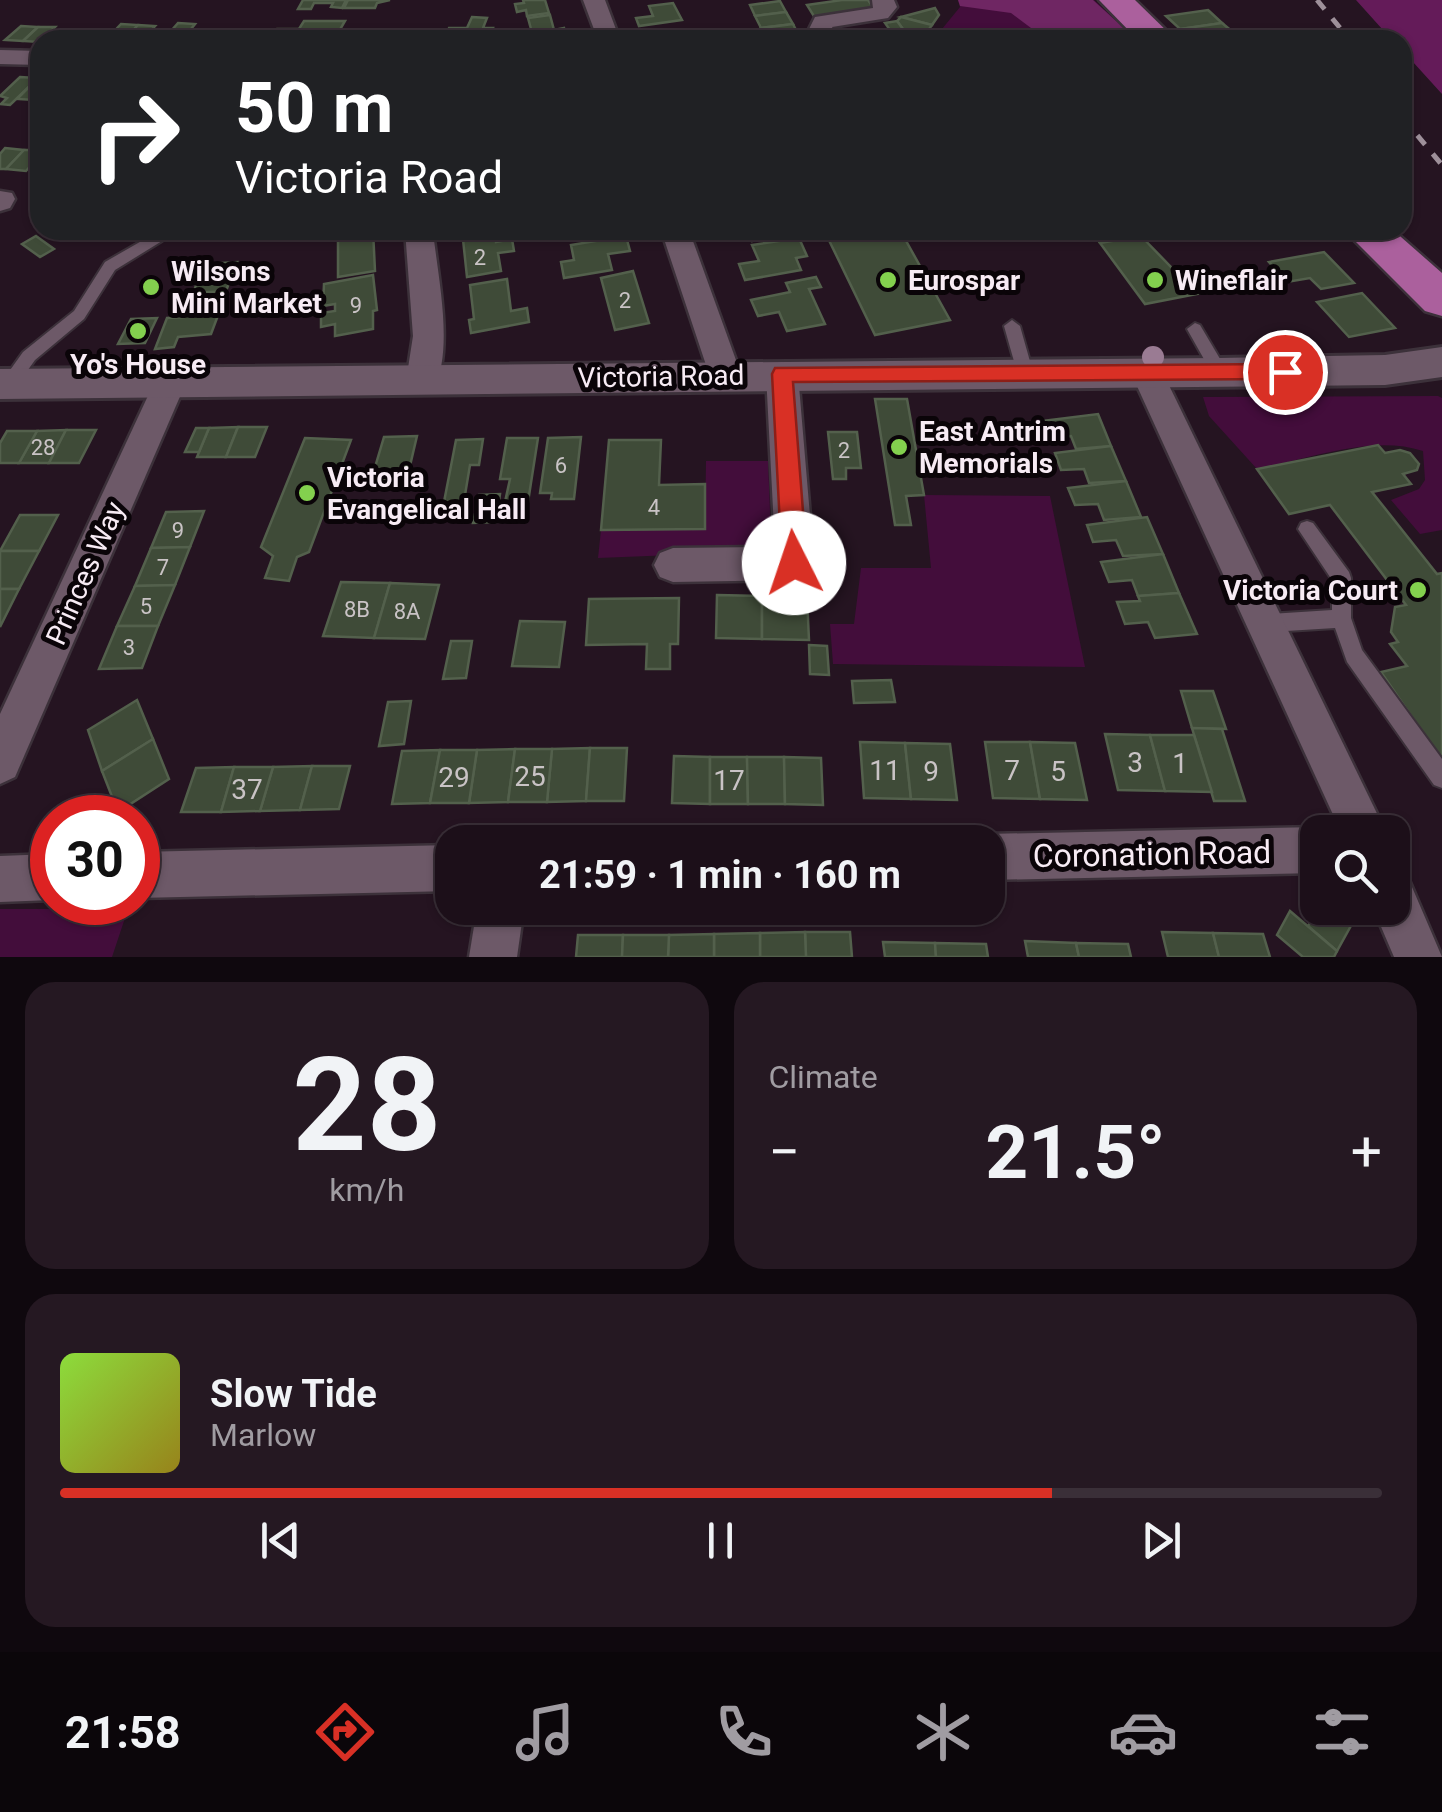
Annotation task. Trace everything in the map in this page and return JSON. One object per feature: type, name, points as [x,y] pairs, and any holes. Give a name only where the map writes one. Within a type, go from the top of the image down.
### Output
[{"type":"main road","points":[[1116,0],[1148,30]]},
{"type":"main road","points":[[1377,240],[1442,299]]},
{"type":"street","points":[[594,0],[605,30]]},
{"type":"street","points":[[821,30],[822,23],[880,13],[886,7],[883,0]]},
{"type":"street","points":[[0,57],[30,58]]},
{"type":"street","points":[[419,240],[428,336],[422,381]]},
{"type":"street","points":[[678,240],[725,374]]},
{"type":"street","name":"Victoria Road","points":[[5,384],[169,385],[725,374],[1220,373],[1385,370],[1442,362]]},
{"type":"street","points":[[1147,373],[1356,815]]},
{"type":"street","points":[[674,564],[794,563],[782,374]]},
{"type":"street","name":"Princes Way","points":[[0,762],[169,385]]},
{"type":"street","name":"Coronation Road","points":[[1005,857],[1300,850]]},
{"type":"street","points":[[160,875],[435,868]]},
{"type":"street","points":[[0,879],[30,878]]},
{"type":"street","points":[[493,957],[498,925]]},
{"type":"street","points":[[1404,925],[1418,957]]},
{"type":"lane","points":[[5,384],[29,356],[79,315],[110,266],[153,240]]},
{"type":"lane","points":[[1012,326],[1025,372]]},
{"type":"lane","points":[[1194,328],[1220,373]]},
{"type":"lane","points":[[1307,528],[1342,578],[1341,618],[1354,655],[1442,777]]},
{"type":"lane","points":[[1268,624],[1341,618]]},
{"type":"shaded area","points":[[958,0],[1094,0],[1126,30],[941,30],[960,7]]},
{"type":"shaded area","points":[[958,0],[1093,0],[1126,30],[1034,30],[1011,13],[960,6]]},
{"type":"shaded area","points":[[1356,0],[1442,0],[1442,94],[1412,61],[1412,30],[1383,30]]},
{"type":"shaded area","points":[[1203,397],[1442,398],[1442,530],[1420,534],[1391,500],[1419,489],[1425,480],[1423,451],[1403,446],[1362,447],[1257,469],[1209,416]]},
{"type":"shaded area","points":[[706,461],[768,461],[771,536],[765,546],[749,552],[598,558],[601,530],[705,529]]},
{"type":"shaded area","points":[[924,495],[1050,496],[1085,667],[833,664],[830,624],[854,624],[861,568],[931,568]]},
{"type":"shaded area","points":[[0,909],[30,909],[30,925],[123,925],[112,957],[0,957]]},
{"type":"building","points":[[303,0],[346,0],[342,8],[331,7],[333,3],[314,3],[311,9],[298,9]]},
{"type":"building","points":[[348,0],[390,0],[377,3],[375,8],[344,8]]},
{"type":"building","points":[[523,0],[545,0],[549,13],[527,16],[526,10],[517,12],[515,4],[524,3]]},
{"type":"building","points":[[868,0],[875,10],[815,18],[807,5]]},
{"type":"building","points":[[780,1],[786,12],[755,16],[750,5]]},
{"type":"building","points":[[673,3],[682,20],[639,26],[636,18],[653,16],[649,6]]},
{"type":"building","points":[[935,8],[939,15],[932,25],[901,17]]},
{"type":"building","points":[[1208,10],[1222,23],[1180,29],[1166,16]]},
{"type":"building","points":[[786,12],[793,24],[761,28],[755,16]]},
{"type":"building","points":[[550,15],[554,30],[531,30],[528,18]]},
{"type":"building","points":[[472,17],[487,18],[483,28],[493,28],[448,30],[467,28]]},
{"type":"building","points":[[901,17],[932,25],[928,30],[904,30],[897,21]]},
{"type":"building","points":[[304,21],[345,21],[340,30],[276,30],[299,29]]},
{"type":"building","points":[[897,21],[904,30],[890,30],[885,23]]},
{"type":"building","points":[[178,23],[195,24],[190,30],[172,30]]},
{"type":"building","points":[[1222,23],[1230,30],[1181,30]]},
{"type":"building","points":[[121,24],[138,25],[133,30],[115,30]]},
{"type":"building","points":[[793,24],[796,30],[762,30]]},
{"type":"building","points":[[138,25],[155,26],[151,30],[133,30]]},
{"type":"building","points":[[21,26],[38,27],[30,30],[23,41],[5,40]]},
{"type":"building","points":[[20,77],[30,78],[30,86],[10,105],[1,104],[7,98],[0,96]]},
{"type":"building","points":[[30,86],[30,100],[17,99]]},
{"type":"building","points":[[5,148],[24,150],[6,169],[0,169],[0,154]]},
{"type":"building","points":[[24,150],[30,150],[30,166],[26,171],[6,169]]},
{"type":"building","points":[[42,240],[54,249],[40,257],[22,244]]},
{"type":"building","points":[[338,240],[373,240],[375,271],[338,277]]},
{"type":"building","points":[[463,240],[512,240],[514,251],[498,253],[501,271],[467,277]]},
{"type":"building","points":[[627,240],[630,251],[608,254],[612,270],[564,278],[561,262],[574,260],[571,245]]},
{"type":"building","points":[[800,240],[807,256],[796,258],[801,270],[745,280],[739,264],[759,261],[752,245]]},
{"type":"building","name":"Eurospar","points":[[829,240],[906,240],[950,320],[875,335]]},
{"type":"building","name":"Wineflair","points":[[1145,240],[1197,294],[1145,304],[1100,243]]},
{"type":"building","points":[[1324,252],[1354,283],[1321,289],[1310,278],[1287,282],[1269,262]]},
{"type":"building","points":[[237,262],[226,291],[193,293],[205,264]]},
{"type":"building","points":[[633,271],[649,323],[615,330],[601,278]]},
{"type":"building","points":[[373,275],[377,310],[373,311],[373,329],[335,336],[335,324],[321,327],[321,313],[335,311],[335,304],[323,306],[324,284]]},
{"type":"building","points":[[816,277],[821,287],[809,289],[825,324],[787,331],[779,312],[758,316],[751,300],[790,292],[786,283]]},
{"type":"building","points":[[507,279],[511,311],[527,308],[529,322],[471,333],[469,320],[474,319],[470,285]]},
{"type":"building","points":[[1362,293],[1395,328],[1349,337],[1317,302]]},
{"type":"building","points":[[223,302],[211,334],[178,337],[174,347],[155,349],[167,318],[184,317],[189,304]]},
{"type":"building","name":"Yo's House","points":[[157,318],[145,343],[118,344],[131,319]]},
{"type":"building","name":"East Antrim Memorials","points":[[875,399],[907,399],[924,495],[906,496],[911,525],[895,525]]},
{"type":"building","points":[[1098,414],[1111,446],[1076,449],[1071,436],[1049,438],[1042,421]]},
{"type":"building","points":[[238,427],[226,457],[197,457],[209,428]]},
{"type":"building","points":[[238,427],[267,427],[255,457],[226,457]]},
{"type":"building","points":[[196,428],[209,428],[199,452],[185,452]]},
{"type":"building","points":[[66,430],[49,463],[19,463],[37,431]]},
{"type":"building","points":[[66,430],[96,430],[79,463],[49,463]]},
{"type":"building","points":[[7,431],[37,431],[19,463],[0,463],[0,443]]},
{"type":"building","points":[[828,432],[857,432],[861,468],[846,468],[846,479],[833,479]]},
{"type":"building","points":[[417,436],[409,470],[390,470],[387,484],[370,484],[384,437]]},
{"type":"building","points":[[581,437],[574,499],[551,499],[552,493],[540,493],[548,438]]},
{"type":"building","name":"Victoria Evangelical Hall","points":[[305,438],[351,440],[309,552],[297,557],[289,581],[265,578],[273,556],[261,547]]},
{"type":"building","points":[[507,438],[538,438],[528,502],[505,502],[510,479],[500,479]]},
{"type":"building","points":[[483,439],[479,465],[470,465],[464,501],[444,502],[456,440]]},
{"type":"building","points":[[609,440],[661,440],[659,485],[705,484],[705,529],[601,530]]},
{"type":"building","name":"Victoria Court","points":[[1378,445],[1385,453],[1410,453],[1419,464],[1417,470],[1403,474],[1411,484],[1372,492],[1437,574],[1442,573],[1442,761],[1381,672],[1407,666],[1390,644],[1398,642],[1391,632],[1395,607],[1406,605],[1330,505],[1289,514],[1257,469]]},
{"type":"building","points":[[1111,446],[1126,481],[1089,483],[1084,469],[1061,470],[1055,453]]},
{"type":"building","points":[[1126,481],[1141,517],[1104,520],[1098,504],[1075,505],[1068,488]]},
{"type":"building","points":[[500,494],[496,522],[473,523],[479,495]]},
{"type":"building","points":[[204,511],[190,547],[151,548],[166,512]]},
{"type":"building","points":[[20,515],[58,515],[39,551],[0,551]]},
{"type":"building","points":[[1147,517],[1163,554],[1123,556],[1116,540],[1093,542],[1087,525]]},
{"type":"building","points":[[190,547],[175,585],[135,586],[151,548]]},
{"type":"building","points":[[0,551],[39,551],[19,589],[0,589]]},
{"type":"building","points":[[1163,554],[1179,593],[1138,596],[1132,580],[1109,582],[1101,562]]},
{"type":"building","points":[[341,582],[390,583],[374,638],[323,636]]},
{"type":"building","points":[[390,583],[439,585],[425,639],[374,638]]},
{"type":"building","points":[[175,585],[158,626],[117,626],[135,586]]},
{"type":"building","points":[[0,589],[19,589],[0,627]]},
{"type":"building","points":[[1179,593],[1197,634],[1155,638],[1148,622],[1125,624],[1117,602],[1140,601],[1138,596]]},
{"type":"building","points":[[717,595],[762,596],[762,639],[716,638]]},
{"type":"building","points":[[762,596],[807,597],[809,640],[762,639]]},
{"type":"building","points":[[679,598],[678,644],[670,644],[670,669],[646,669],[647,644],[586,645],[589,599]]},
{"type":"building","points":[[520,621],[565,622],[559,667],[512,666]]},
{"type":"building","points":[[117,626],[158,626],[142,668],[99,669]]},
{"type":"building","points":[[451,641],[472,641],[466,678],[443,679]]},
{"type":"building","points":[[809,645],[827,646],[829,675],[810,674]]},
{"type":"building","points":[[891,680],[895,702],[854,703],[852,681]]},
{"type":"building","points":[[1181,691],[1213,691],[1226,729],[1192,728]]},
{"type":"building","points":[[137,700],[153,739],[102,771],[88,730]]},
{"type":"building","points":[[411,701],[404,744],[379,746],[388,702]]},
{"type":"building","points":[[1192,728],[1222,729],[1245,801],[1214,801]]},
{"type":"building","points":[[1105,734],[1150,735],[1165,791],[1118,790]]},
{"type":"building","points":[[1150,735],[1194,735],[1212,792],[1165,791]]},
{"type":"building","points":[[153,739],[169,779],[144,795],[111,795],[102,771]]},
{"type":"building","points":[[860,742],[905,743],[911,799],[864,798]]},
{"type":"building","points":[[985,742],[1030,742],[1040,799],[993,798]]},
{"type":"building","points":[[1030,742],[1075,743],[1087,800],[1040,799]]},
{"type":"building","points":[[905,743],[950,744],[957,800],[911,799]]},
{"type":"building","points":[[590,748],[586,801],[547,802],[552,749]]},
{"type":"building","points":[[590,748],[627,748],[624,801],[586,801]]},
{"type":"building","points":[[515,749],[508,802],[469,803],[477,750]]},
{"type":"building","points":[[515,749],[552,749],[547,802],[508,802]]},
{"type":"building","points":[[440,750],[430,803],[392,804],[402,751]]},
{"type":"building","points":[[440,750],[477,750],[469,803],[430,803]]},
{"type":"building","points":[[674,756],[710,757],[710,804],[672,803]]},
{"type":"building","points":[[710,757],[747,757],[748,804],[710,804]]},
{"type":"building","points":[[747,757],[784,757],[785,804],[748,804]]},
{"type":"building","points":[[784,757],[821,758],[823,805],[785,804]]},
{"type":"building","points":[[312,766],[300,810],[260,811],[273,767]]},
{"type":"building","points":[[312,766],[350,766],[339,809],[300,810]]},
{"type":"building","points":[[234,767],[221,812],[181,812],[196,768]]},
{"type":"building","points":[[234,767],[273,767],[260,811],[221,812]]},
{"type":"building","points":[[1290,911],[1300,920],[1300,925],[1306,925],[1337,951],[1334,957],[1303,957],[1277,935]]},
{"type":"building","points":[[1309,925],[1351,925],[1337,951]]},
{"type":"building","points":[[805,932],[850,932],[852,957],[806,957]]},
{"type":"building","points":[[805,932],[806,957],[760,957],[760,933]]},
{"type":"building","points":[[1162,932],[1213,933],[1219,957],[1168,957]]},
{"type":"building","points":[[760,933],[760,957],[714,957],[714,934]]},
{"type":"building","points":[[1213,933],[1263,934],[1270,957],[1219,957]]},
{"type":"building","points":[[714,934],[714,957],[668,957],[669,935]]},
{"type":"building","points":[[578,935],[623,935],[622,957],[576,957]]},
{"type":"building","points":[[623,935],[669,935],[668,957],[622,957]]},
{"type":"building","points":[[1025,941],[1076,943],[1079,957],[1028,957]]},
{"type":"building","points":[[883,942],[935,943],[936,957],[885,957]]},
{"type":"building","points":[[935,943],[986,944],[988,957],[936,957]]},
{"type":"building","points":[[1076,943],[1128,944],[1131,957],[1079,957]]},
{"type":"railway","points":[[1317,0],[1342,30]]},
{"type":"railway","points":[[1412,129],[1442,165]]},
{"type":"place","name":"Eurospar","points":[[888,280]]},
{"type":"place","name":"Wineflair","points":[[1155,280]]},
{"type":"place","name":"Wilsons Mini Market","points":[[151,287]]},
{"type":"place","name":"Yo's House","points":[[138,331]]},
{"type":"place","name":"East Antrim Memorials","points":[[899,447]]},
{"type":"place","name":"Victoria Evangelical Hall","points":[[307,493]]},
{"type":"place","name":"Victoria Court","points":[[1418,590]]},
{"type":"route","points":[[794,563],[782,374],[1285,372]]}]
